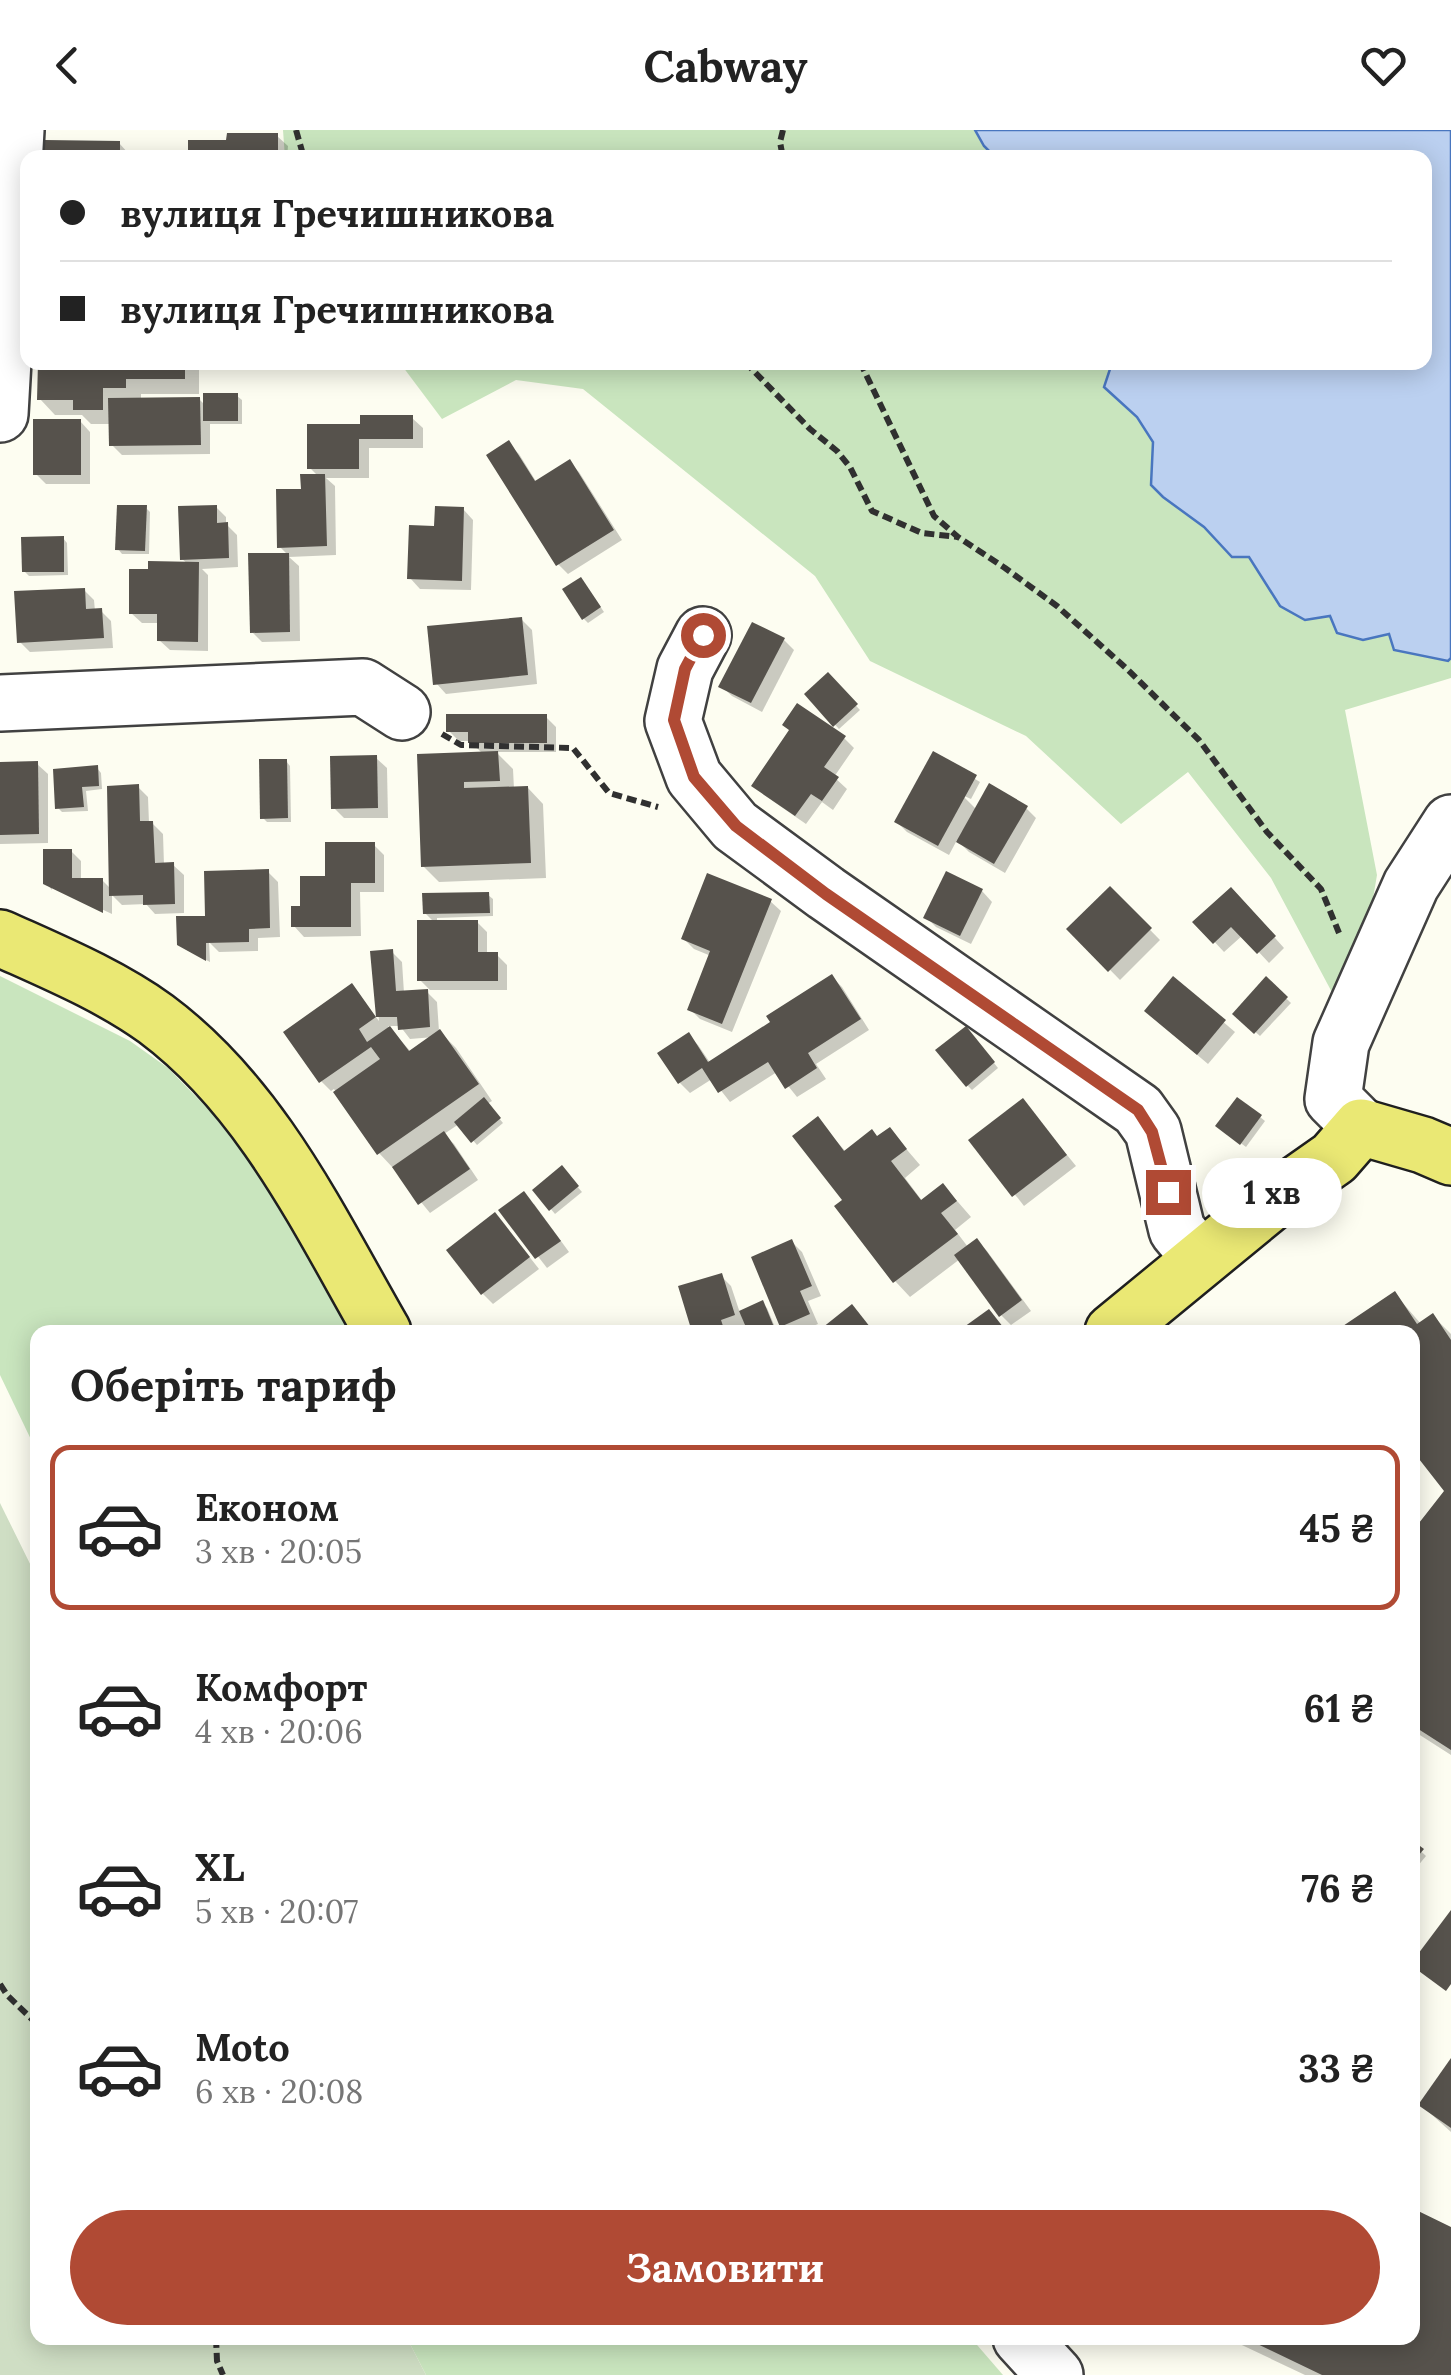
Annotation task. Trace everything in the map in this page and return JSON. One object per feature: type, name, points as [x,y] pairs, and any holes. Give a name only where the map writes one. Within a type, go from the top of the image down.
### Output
[{"type":"main road","points":[[0,938],[84,976],[141,1010],[214,1069],[286,1161],[379,1325]]},
{"type":"main road","points":[[1122,1325],[1270,1204],[1334,1158],[1362,1126],[1424,1144],[1451,1158]]},
{"type":"street","points":[[0,414],[16,130]]},
{"type":"street","points":[[703,635],[685,669],[674,720],[694,777],[736,826],[826,894],[1138,1110],[1152,1132],[1177,1230],[1201,1260]]},
{"type":"street","points":[[0,703],[363,687],[402,712]]},
{"type":"street","points":[[1362,1126],[1333,1099],[1341,1043],[1411,885],[1451,823]]},
{"type":"street","points":[[1027,2345],[1055,2375]]},
{"type":"path","points":[[753,370],[850,467],[872,511],[922,533],[958,537]]},
{"type":"path","points":[[864,370],[934,516],[1057,606],[1199,740],[1267,832],[1321,888],[1362,995]]},
{"type":"path","points":[[402,712],[461,745],[574,748],[610,793],[660,808]]},
{"type":"path","points":[[0,1984],[30,2018]]},
{"type":"path","points":[[217,2345],[222,2375]]},
{"type":"green space","points":[[283,130],[975,130],[988,150],[284,150]]},
{"type":"green space","points":[[405,370],[1110,370],[1104,387],[1137,417],[1153,442],[1151,485],[1204,527],[1232,557],[1249,557],[1263,577],[1330,616],[1337,633],[1363,640],[1390,634],[1394,650],[1448,661],[1451,658],[1451,678],[1345,710],[1377,875],[1351,1028],[1271,878],[1188,772],[1121,824],[1026,736],[870,661],[815,576],[583,389],[516,380],[442,419]]},
{"type":"green space","points":[[0,976],[130,1041],[168,1068],[211,1112],[290,1213],[351,1325],[30,1325],[30,1437],[0,1375]]},
{"type":"green space","points":[[0,1503],[30,1564],[30,2345],[411,2345],[426,2375],[0,2375]]},
{"type":"green space","points":[[411,2345],[977,2345],[1003,2375],[426,2375]]},
{"type":"water","points":[[975,130],[1451,130],[1448,661],[1394,650],[1389,634],[1363,640],[1337,633],[1330,616],[1305,620],[1280,606],[1249,557],[1232,557],[1204,527],[1151,485],[1153,442],[1137,417],[1104,387],[1110,370],[1432,370],[1432,150],[988,150]]},
{"type":"building","points":[[227,133],[278,133],[278,150],[188,150],[188,140],[226,140]]},
{"type":"building","points":[[45,140],[120,141],[120,150],[44,150]]},
{"type":"building","points":[[38,370],[185,370],[185,379],[126,379],[126,388],[103,388],[103,410],[73,410],[73,400],[37,400]]},
{"type":"building","points":[[203,393],[238,393],[238,421],[203,421]]},
{"type":"building","points":[[200,397],[201,445],[109,446],[108,398]]},
{"type":"building","points":[[360,415],[413,415],[413,439],[359,439],[359,469],[307,469],[307,424],[360,424]]},
{"type":"building","points":[[33,419],[81,419],[81,475],[33,475]]},
{"type":"building","points":[[509,440],[535,481],[570,459],[614,530],[556,566],[486,455]]},
{"type":"building","points":[[300,474],[325,474],[327,546],[277,548],[276,489],[301,489]]},
{"type":"building","points":[[117,505],[147,505],[145,551],[115,550]]},
{"type":"building","points":[[217,505],[217,523],[228,522],[229,558],[180,560],[178,506]]},
{"type":"building","points":[[435,506],[464,507],[462,581],[407,579],[409,525],[434,526]]},
{"type":"building","points":[[64,536],[64,572],[22,572],[21,537]]},
{"type":"building","points":[[248,553],[289,553],[290,632],[250,633]]},
{"type":"building","points":[[148,561],[199,562],[198,642],[157,641],[157,614],[129,614],[129,569],[148,569]]},
{"type":"building","points":[[581,577],[601,607],[582,620],[562,589]]},
{"type":"building","points":[[85,588],[86,609],[102,608],[104,638],[17,643],[14,591]]},
{"type":"building","points":[[522,617],[528,675],[433,685],[427,626]]},
{"type":"building","points":[[752,622],[785,638],[751,703],[718,687]]},
{"type":"building","points":[[828,672],[858,704],[833,727],[804,694]]},
{"type":"building","points":[[797,703],[846,736],[824,767],[839,777],[822,801],[811,794],[795,816],[751,786],[789,730],[782,725]]},
{"type":"building","points":[[446,714],[547,714],[547,743],[468,743],[468,732],[446,732]]},
{"type":"building","points":[[498,751],[500,781],[464,782],[464,788],[528,786],[531,863],[421,867],[417,754]]},
{"type":"building","points":[[933,751],[977,775],[938,846],[894,822]]},
{"type":"building","points":[[377,755],[378,808],[331,809],[330,756]]},
{"type":"building","points":[[259,759],[287,759],[288,818],[260,819]]},
{"type":"building","points":[[38,761],[39,834],[0,835],[0,762]]},
{"type":"building","points":[[98,765],[99,786],[82,787],[84,807],[55,809],[53,769]]},
{"type":"building","points":[[989,783],[1028,806],[994,864],[956,842]]},
{"type":"building","points":[[139,784],[140,821],[153,821],[155,863],[174,862],[175,904],[143,905],[143,895],[109,896],[107,786]]},
{"type":"building","points":[[325,842],[375,842],[375,883],[351,883],[351,927],[291,927],[291,906],[300,906],[300,876],[325,876]]},
{"type":"building","points":[[43,849],[72,849],[72,878],[103,878],[103,913],[43,884]]},
{"type":"building","points":[[269,869],[270,928],[249,929],[249,942],[206,943],[206,961],[177,945],[176,916],[205,916],[204,871]]},
{"type":"building","points":[[946,871],[983,889],[960,936],[923,918]]},
{"type":"building","points":[[707,873],[772,899],[722,1024],[687,1010],[710,951],[681,939]]},
{"type":"building","points":[[1110,886],[1152,928],[1108,972],[1066,929]]},
{"type":"building","points":[[1231,887],[1276,936],[1257,954],[1231,927],[1213,944],[1192,922]]},
{"type":"building","points":[[489,892],[490,913],[423,914],[422,893]]},
{"type":"building","points":[[417,920],[478,920],[478,952],[498,952],[498,981],[417,981]]},
{"type":"building","points":[[393,949],[396,991],[428,989],[430,1027],[398,1030],[397,1017],[376,1017],[370,951]]},
{"type":"building","points":[[832,974],[861,1019],[808,1053],[817,1068],[785,1089],[768,1062],[718,1093],[702,1068],[678,1084],[657,1053],[689,1032],[708,1062],[770,1022],[766,1016]]},
{"type":"building","points":[[1173,976],[1226,1020],[1197,1055],[1144,1011]]},
{"type":"building","points":[[1266,976],[1288,997],[1254,1034],[1232,1014]]},
{"type":"building","points":[[352,983],[376,1017],[359,1029],[367,1042],[390,1026],[409,1051],[440,1029],[479,1084],[377,1155],[333,1092],[380,1059],[371,1047],[319,1083],[283,1032]]},
{"type":"building","points":[[966,1026],[995,1062],[966,1087],[935,1050]]},
{"type":"building","points":[[484,1097],[501,1118],[471,1143],[454,1122]]},
{"type":"building","points":[[1237,1097],[1262,1115],[1240,1145],[1215,1126]]},
{"type":"building","points":[[1023,1098],[1067,1155],[1012,1197],[968,1140]]},
{"type":"building","points":[[818,1116],[844,1151],[872,1129],[877,1136],[890,1127],[907,1149],[891,1161],[921,1200],[943,1183],[957,1201],[941,1213],[958,1234],[893,1283],[834,1206],[842,1200],[792,1136]]},
{"type":"building","points":[[444,1131],[470,1169],[418,1205],[392,1167]]},
{"type":"building","points":[[562,1165],[579,1186],[549,1211],[532,1190]]},
{"type":"building","points":[[524,1191],[561,1241],[535,1259],[498,1210]]},
{"type":"building","points":[[495,1212],[530,1257],[481,1295],[446,1250]]},
{"type":"building","points":[[977,1238],[1022,1300],[999,1317],[954,1255]]},
{"type":"building","points":[[792,1239],[812,1286],[800,1291],[810,1314],[779,1325],[751,1257]]},
{"type":"building","points":[[722,1273],[735,1315],[721,1320],[723,1325],[690,1325],[678,1286]]},
{"type":"building","points":[[1395,1291],[1417,1324],[1433,1313],[1451,1340],[1451,1750],[1420,1730],[1420,1522],[1444,1491],[1420,1460],[1420,1325],[1344,1325]]},
{"type":"building","points":[[763,1300],[773,1325],[745,1325],[739,1311]]},
{"type":"building","points":[[852,1304],[868,1325],[826,1325]]},
{"type":"building","points":[[989,1309],[1002,1325],[967,1325]]},
{"type":"building","points":[[1451,1910],[1451,1984],[1446,1991],[1420,1972],[1420,1951]]},
{"type":"building","points":[[1451,2058],[1451,2128],[1420,2106]]},
{"type":"building","points":[[1420,2212],[1451,2227],[1451,2375],[1322,2375],[1260,2345],[1420,2345]]},
{"type":"route","points":[[703,635],[685,669],[674,720],[694,777],[736,826],[826,894],[1138,1110],[1152,1132],[1168,1192]]}]
